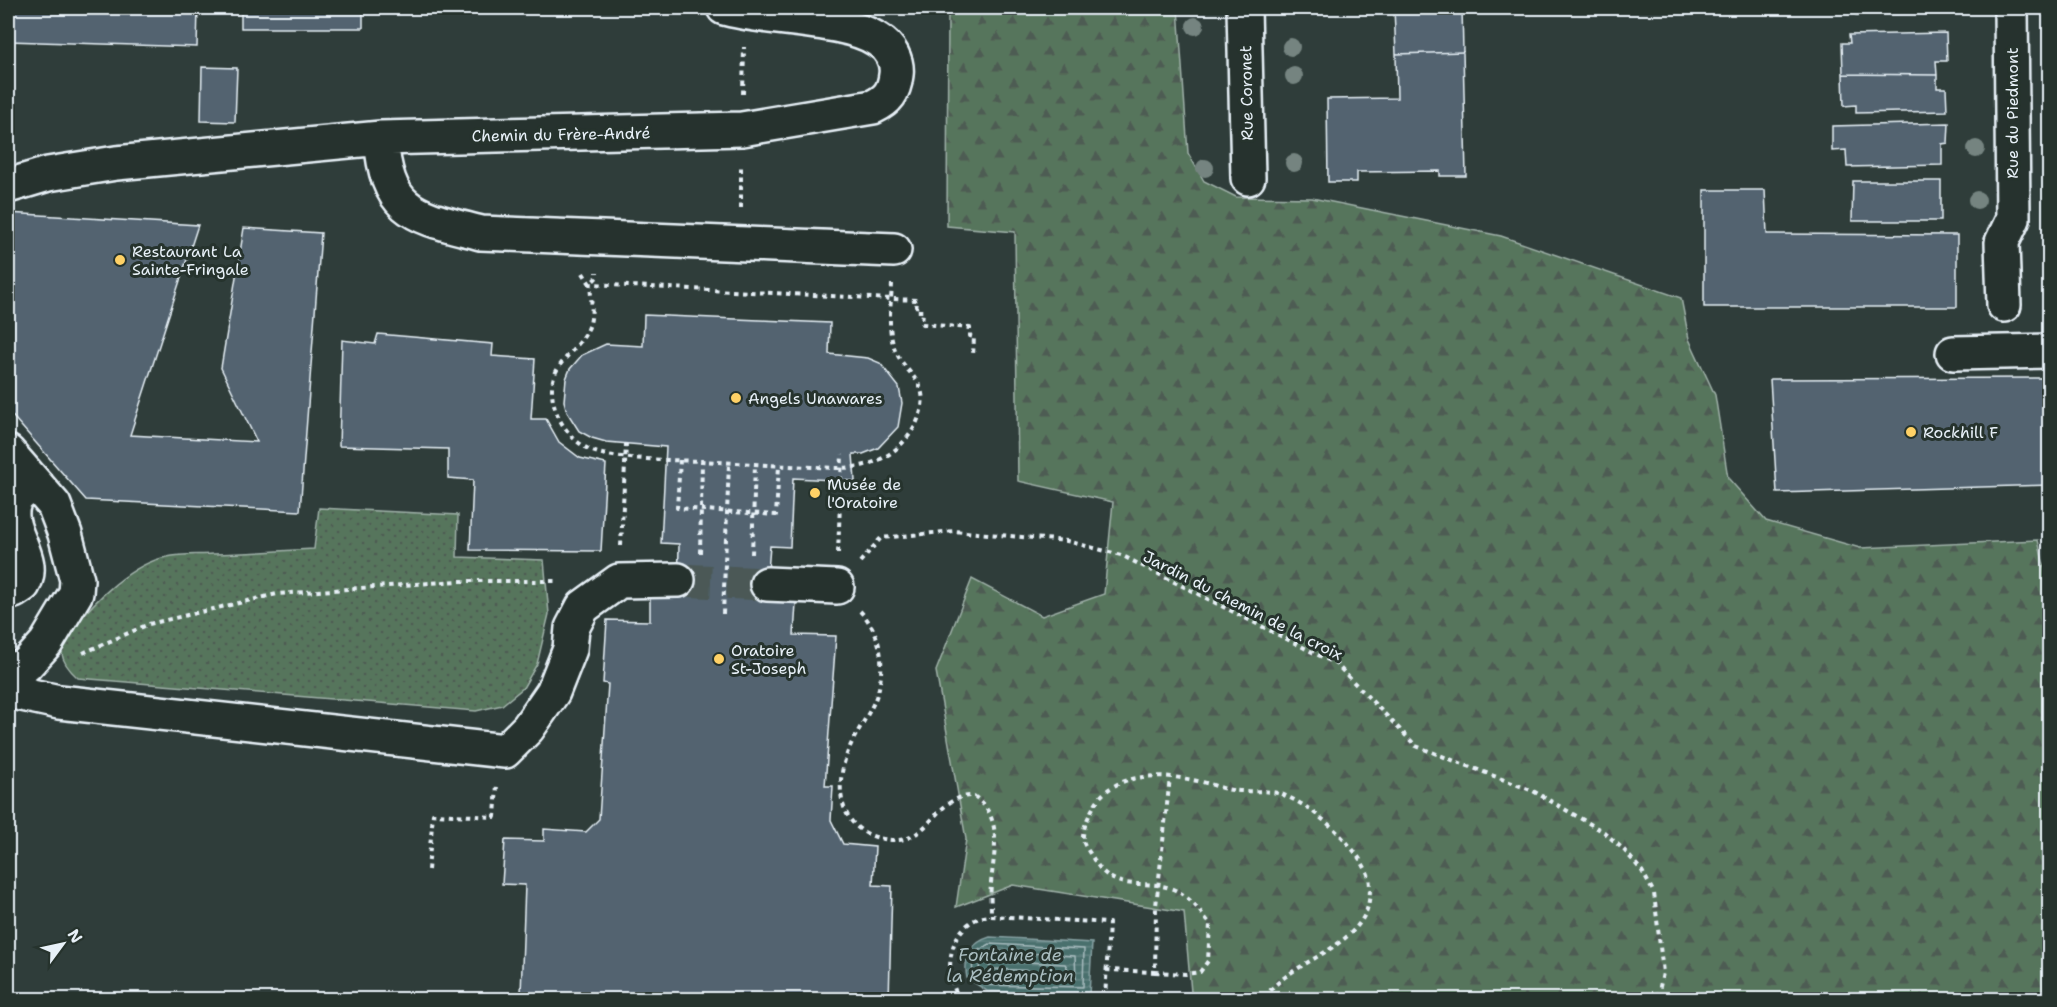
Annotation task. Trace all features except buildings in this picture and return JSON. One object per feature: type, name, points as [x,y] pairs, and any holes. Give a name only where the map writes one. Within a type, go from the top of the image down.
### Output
[{"type":"street","name":"Chemin du Frère-André","points":[[8,186],[48,174],[116,163],[381,138],[742,129],[873,107],[886,101],[892,92],[897,70],[889,48],[878,39],[844,27],[746,14],[724,8]]},
{"type":"street","name":"Rue Coronet","points":[[1244,8],[1248,178]]},
{"type":"street","name":"Rue du Piedmont","points":[[2004,305],[2002,242],[2013,219],[2011,8]]},
{"type":"street","points":[[381,138],[383,157],[394,196],[423,218],[481,233],[894,250]]},
{"type":"street","points":[[1953,353],[2049,351]]},
{"type":"street","points":[[8,452],[54,505],[76,568],[76,593],[46,643],[26,665],[8,672]]},
{"type":"street","points":[[14,591],[23,585],[27,569],[12,521],[12,510],[14,500],[34,482]]},
{"type":"street","points":[[759,571],[837,587]]},
{"type":"street","points":[[8,691],[59,702],[505,751],[528,728],[553,692],[570,649],[572,628],[583,607],[620,581],[678,580]]},
{"type":"path","points":[[743,105],[744,59]]},
{"type":"path","points":[[741,158],[741,212]]},
{"type":"path","points":[[597,277],[590,284],[591,315],[588,328],[568,351],[556,372],[553,384],[555,410],[570,435],[581,444],[598,453],[680,460],[842,468],[863,466],[879,461],[894,452],[916,425],[922,406],[921,387],[895,349],[890,327],[894,250]]},
{"type":"path","points":[[583,277],[590,284],[917,300],[916,311],[923,311],[922,324],[970,328],[970,336],[974,337],[973,356]]},
{"type":"path","points":[[620,581],[626,444]]},
{"type":"path","points":[[842,454],[837,587],[867,618],[879,636],[881,661],[880,684],[873,704],[845,761],[841,794],[844,811],[852,825],[862,832],[894,840],[911,837],[924,827],[947,802],[962,795],[974,796],[991,814],[997,845],[991,885],[991,916]]},
{"type":"path","points":[[680,460],[678,508],[776,515],[779,466]]},
{"type":"path","points":[[700,554],[702,461]]},
{"type":"path","points":[[723,614],[729,463]]},
{"type":"path","points":[[755,464],[753,513],[759,571]]},
{"type":"path","name":"Jardin du chemin de la croix","points":[[837,587],[881,538],[954,531],[1067,541],[1120,555],[1214,602],[1336,664],[1416,746],[1533,791],[1604,832],[1642,871],[1654,893],[1663,973],[1657,999]]},
{"type":"path","points":[[76,657],[149,624],[277,594],[458,581],[562,581]]},
{"type":"path","points":[[428,870],[433,814],[495,817],[498,772]]},
{"type":"path","points":[[1106,970],[1186,974],[1200,972],[1208,961],[1210,924],[1194,903],[1174,890],[1121,883],[1102,872],[1083,840],[1087,819],[1097,800],[1116,784],[1131,778],[1170,777],[1204,782],[1231,790],[1279,793],[1313,811],[1338,833],[1368,873],[1369,894],[1366,912],[1355,927],[1332,947],[1280,981],[1269,990],[1263,999]]},
{"type":"path","points":[[1155,972],[1158,887],[1170,777]]},
{"type":"path","points":[[961,999],[953,983],[955,939],[958,932],[975,919],[991,916],[1109,923],[1105,999]]},
{"type":"green space","points":[[948,8],[1178,8],[1188,153],[1204,181],[1236,197],[1312,198],[1501,236],[1681,298],[1689,339],[1715,395],[1728,478],[1766,521],[1860,548],[2038,540],[2050,592],[2049,999],[1188,999],[1191,992],[1184,912],[1013,885],[956,907],[966,839],[936,671],[972,579],[1042,616],[1104,594],[1113,502],[1018,481],[1015,232],[947,226]]},
{"type":"green space","points":[[319,508],[458,515],[457,557],[544,560],[549,614],[537,664],[523,688],[502,705],[476,711],[78,678],[63,660],[64,642],[82,617],[103,595],[140,567],[172,556],[314,549]]},
{"type":"water","name":"Fontaine de la Rédemption","points":[[990,937],[1092,943],[1089,995],[987,991],[967,978],[966,964],[973,947]]},
{"type":"tunnel","points":[[678,580],[767,584]]},
{"type":"place","name":"Restaurant La Sainte-Fringale","points":[[120,260]]},
{"type":"place","name":"Angels Unawares","points":[[736,398]]},
{"type":"place","name":"Rockhill F","points":[[1911,432]]},
{"type":"place","name":"Musée de l'Oratoire","points":[[815,493]]},
{"type":"place","name":"Oratoire St-Joseph","points":[[719,659]]}]
